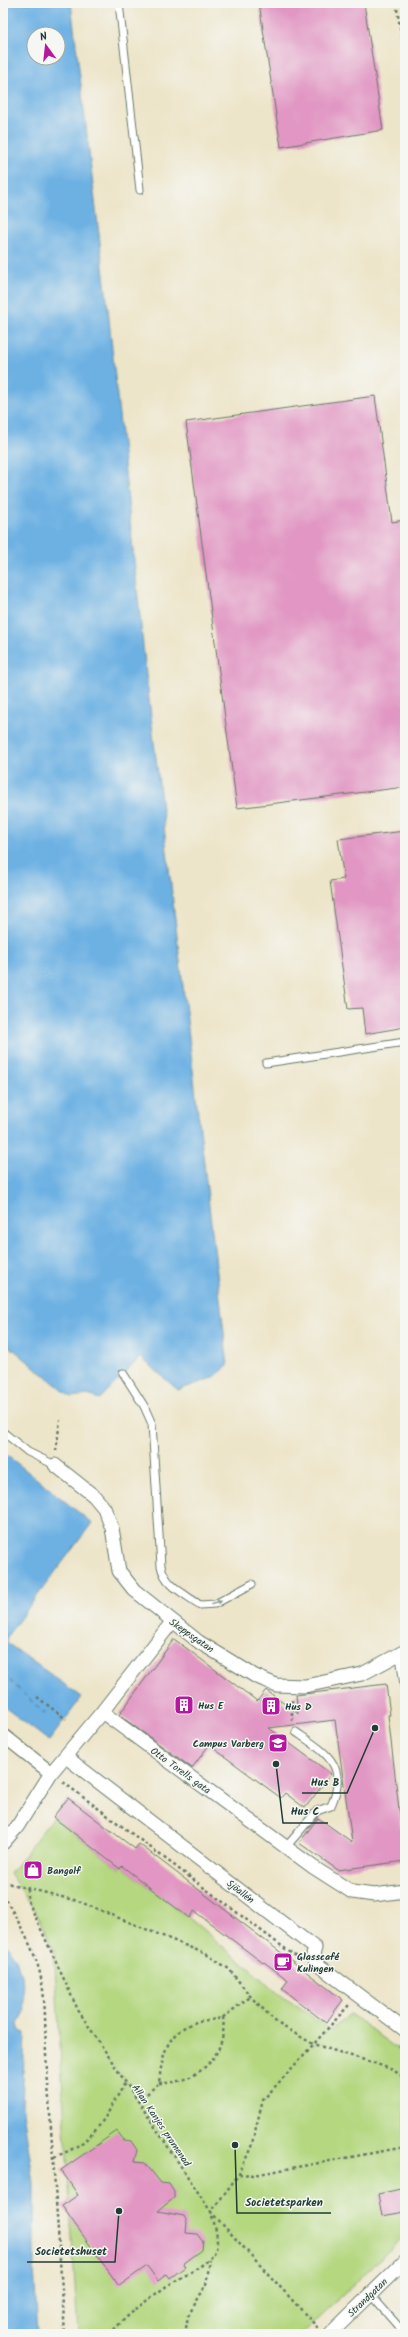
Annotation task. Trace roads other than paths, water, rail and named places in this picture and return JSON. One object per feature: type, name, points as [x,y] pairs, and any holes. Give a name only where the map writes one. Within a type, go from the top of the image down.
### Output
[{"type":"street","name":"Skeppsgatan","points":[[55,1465],[94,1496],[104,1508],[112,1528],[119,1572],[134,1590],[172,1622],[199,1642],[255,1676],[276,1685],[305,1686],[362,1674],[402,1654]]},
{"type":"street","points":[[3,1843],[17,1827],[52,1773],[172,1622]]},
{"type":"street","name":"Otto Torells gata","points":[[102,1712],[286,1847],[352,1892],[374,1895],[405,1891]]},
{"type":"street","points":[[3,1735],[52,1773]]},
{"type":"street","name":"Sjöallén","points":[[66,1757],[315,1948],[313,1955],[317,1964],[353,1997],[405,2030]]},
{"type":"street","name":"Strandgatan","points":[[325,2332],[370,2294],[405,2261]]},
{"type":"lane","points":[[119,3],[140,190]]},
{"type":"lane","points":[[266,1063],[405,1042]]},
{"type":"lane","points":[[123,1373],[144,1406],[152,1424],[162,1572],[171,1585],[200,1605],[215,1604],[233,1596],[252,1584]]},
{"type":"lane","points":[[3,1432],[28,1452],[55,1465]]},
{"type":"lane","name":"Skeppsgatan","points":[[402,1654],[405,1693]]},
{"type":"lane","points":[[286,1847],[317,1811],[331,1806],[337,1793],[337,1775],[328,1754],[296,1732]]},
{"type":"lane","points":[[370,2294],[405,2334]]},
{"type":"water","points":[[3,3],[71,3],[107,300],[146,674],[228,1366],[213,1378],[178,1390],[140,1357],[100,1399],[88,1395],[71,1397],[3,1341]]},
{"type":"water","points":[[3,1452],[92,1523],[7,1636],[7,1643],[82,1697],[49,1741],[3,1706]]},
{"type":"water","points":[[3,1945],[9,1947],[22,1975],[25,2012],[18,2024],[20,2031],[25,2033],[22,2106],[34,2183],[34,2269],[38,2334],[3,2334]]},
{"type":"place","name":"Hus E","points":[[184,1705]]},
{"type":"place","name":"Hus D","points":[[271,1706]]},
{"type":"place","name":"Hus B","points":[[375,1728]]},
{"type":"place","name":"Campus Varberg","points":[[278,1743]]},
{"type":"place","name":"Hus C","points":[[276,1764]]},
{"type":"place","name":"Bangolf","points":[[33,1870]]},
{"type":"place","name":"Glasscafé Kulingen","points":[[283,1962]]},
{"type":"place","name":"Societetsparken","points":[[235,2145]]},
{"type":"place","name":"Societetshuset","points":[[119,2211]]}]
